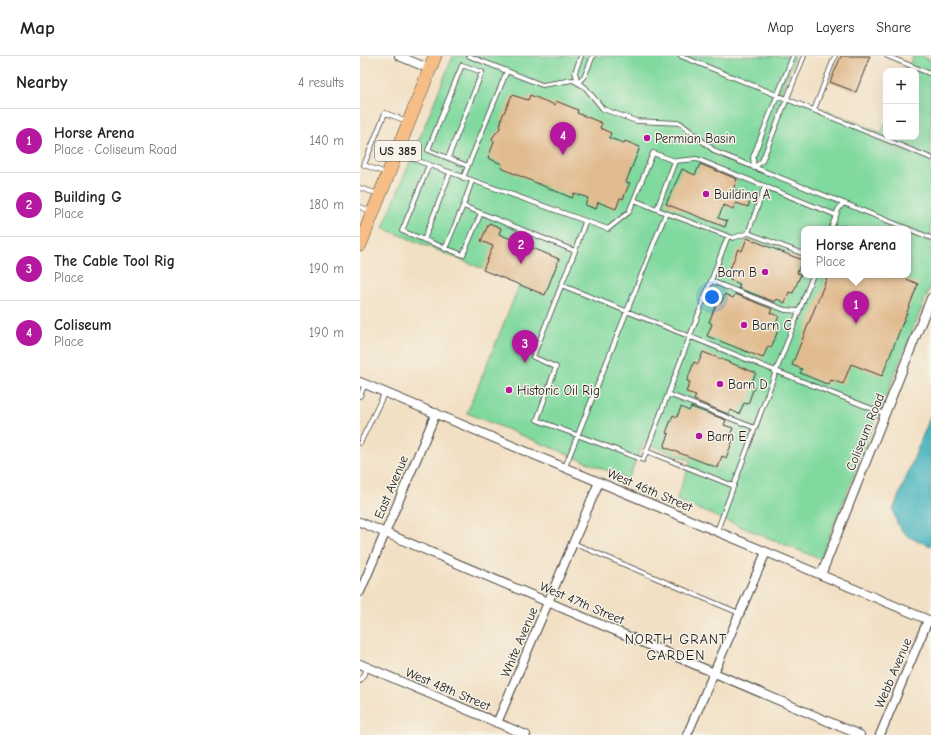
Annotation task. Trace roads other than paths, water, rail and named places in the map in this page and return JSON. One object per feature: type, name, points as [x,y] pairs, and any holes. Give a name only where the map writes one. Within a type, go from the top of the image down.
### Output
[{"type":"main road","name":"US 385","points":[[360,245],[435,56]]},
{"type":"street","points":[[401,57],[430,69]]},
{"type":"street","name":"Coliseum Road","points":[[821,575],[931,298]]},
{"type":"street","name":"West 46th Street","points":[[362,383],[930,620]]},
{"type":"street","name":"East Avenue","points":[[360,592],[436,413]]},
{"type":"street","name":"White Avenue","points":[[497,723],[599,482]]},
{"type":"street","name":"West 47th Street","points":[[360,522],[860,735]]},
{"type":"street","points":[[687,735],[766,552]]},
{"type":"street","name":"Webb Avenue","points":[[880,735],[930,620]]},
{"type":"street","name":"West 48th Street","points":[[364,666],[526,735]]},
{"type":"lane","points":[[468,56],[542,85],[573,80],[585,87],[604,109],[636,121],[680,123],[716,152],[901,226]]},
{"type":"lane","points":[[578,83],[575,72],[581,56]]},
{"type":"lane","points":[[578,83],[585,75],[593,56]]},
{"type":"lane","points":[[681,56],[931,158]]},
{"type":"lane","points":[[754,168],[752,157],[793,56]]},
{"type":"lane","points":[[754,168],[762,160],[804,56]]},
{"type":"lane","points":[[814,110],[835,56]]},
{"type":"lane","points":[[887,56],[931,74]]},
{"type":"lane","points":[[448,158],[486,63]]},
{"type":"lane","points":[[468,166],[428,150],[462,64],[482,72]]},
{"type":"lane","points":[[463,178],[507,71]]},
{"type":"lane","points":[[388,174],[362,165],[385,113],[409,122]]},
{"type":"lane","points":[[396,154],[584,222],[608,229],[628,212],[653,153],[675,161],[697,159],[836,215]]},
{"type":"lane","points":[[657,209],[675,161]]},
{"type":"lane","points":[[429,165],[402,231],[463,255],[481,213]]},
{"type":"lane","points":[[424,240],[450,173]]},
{"type":"lane","points":[[445,249],[472,181]]},
{"type":"lane","points":[[748,233],[765,186]]},
{"type":"lane","points":[[360,188],[380,195]]},
{"type":"lane","points":[[634,200],[733,238],[748,233],[801,253]]},
{"type":"lane","points":[[832,226],[843,203]]},
{"type":"lane","points":[[360,206],[373,212]]},
{"type":"lane","points":[[463,206],[574,251]]},
{"type":"lane","points":[[565,468],[666,213]]},
{"type":"lane","points":[[584,222],[533,357],[556,367],[537,420],[643,460],[728,236]]},
{"type":"lane","points":[[911,230],[931,238]]},
{"type":"lane","points":[[717,531],[812,278]]},
{"type":"lane","points":[[711,281],[785,310],[799,311]]},
{"type":"lane","points":[[561,285],[885,414]]},
{"type":"lane","points":[[360,396],[362,383]]},
{"type":"lane","points":[[360,443],[385,392]]},
{"type":"lane","points":[[668,394],[756,428]]},
{"type":"lane","points":[[646,451],[734,486]]},
{"type":"lane","points":[[573,543],[739,614]]},
{"type":"lane","points":[[360,681],[364,666]]},
{"type":"water","points":[[931,415],[931,546],[910,538],[898,525],[893,510]]},
{"type":"place","name":"Permian Basin","points":[[647,138]]},
{"type":"place","name":"Coliseum","points":[[563,155]]},
{"type":"place","name":"Building A","points":[[706,194]]},
{"type":"place","name":"Building G","points":[[521,264]]},
{"type":"place","name":"Barn B","points":[[765,272]]},
{"type":"place","name":"Horse Arena","points":[[856,324]]},
{"type":"place","name":"Barn C","points":[[744,325]]},
{"type":"place","name":"The Cable Tool Rig","points":[[525,363]]},
{"type":"place","name":"Barn D","points":[[720,384]]},
{"type":"place","name":"Historic Oil Rig","points":[[509,390]]},
{"type":"place","name":"Barn E","points":[[699,436]]},
{"type":"district","name":"NORTH GRANT GARDEN","points":[[676,648]]}]
